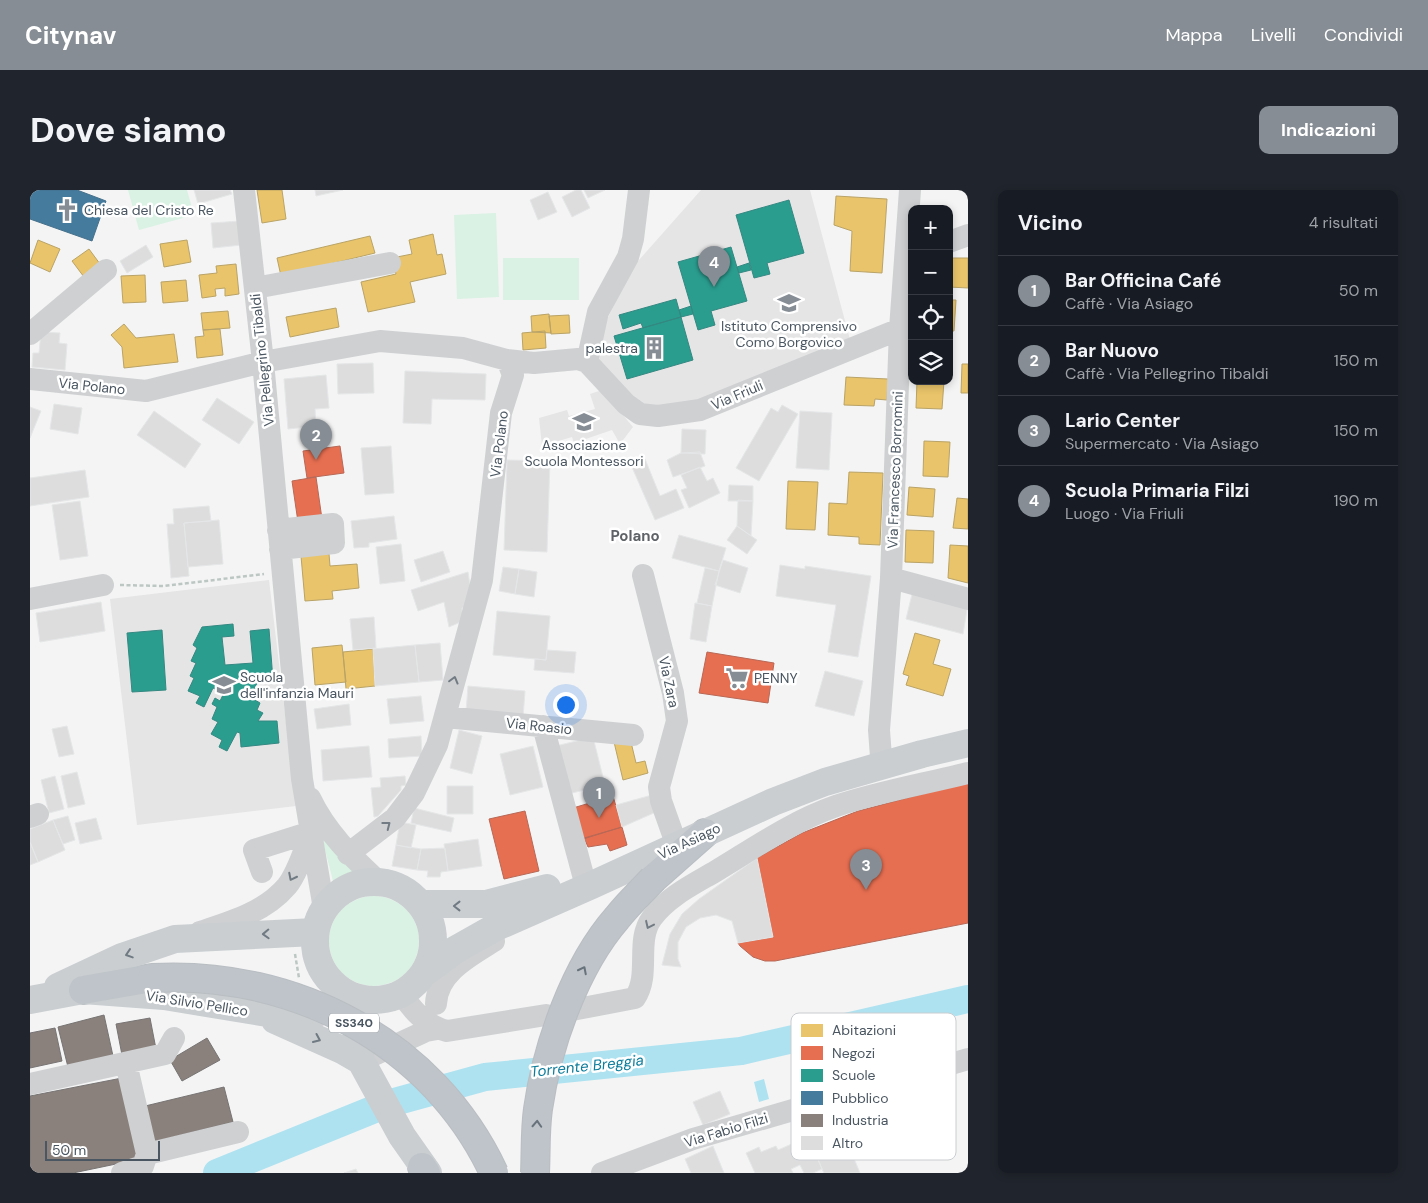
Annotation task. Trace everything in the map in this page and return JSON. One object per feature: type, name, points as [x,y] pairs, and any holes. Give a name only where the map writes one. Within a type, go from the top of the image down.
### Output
[{"type":"highway","points":[[535,1173],[538,1109],[549,1052],[585,965],[616,918],[654,879],[705,833]]},
{"type":"highway","name":"SS340","points":[[82,990],[152,978],[204,978],[258,986],[300,999],[350,1020],[404,1057],[437,1087],[472,1132],[494,1173]]},
{"type":"main road","name":"Via Asiago","points":[[421,904],[461,906],[497,903],[583,875],[674,840],[705,833],[876,759],[968,728]]},
{"type":"main road","name":"Via Asiago","points":[[424,974],[473,939],[804,775],[876,759],[968,743]]},
{"type":"main road","points":[[362,1061],[364,1032],[394,997],[411,988],[424,974],[431,959],[434,942],[432,925],[421,904],[409,893],[394,885],[364,882],[348,888],[334,898],[320,921],[317,958],[324,974],[336,987],[347,994],[363,1000],[394,997]]},
{"type":"main road","name":"Via Silvio Pellico","points":[[36,999],[122,957],[175,940],[320,921]]},
{"type":"main road","name":"Via Silvio Pellico","points":[[36,999],[82,990],[164,996],[256,1012],[303,1017],[322,1011],[347,994]]},
{"type":"main road","points":[[347,994],[354,1010],[362,1061],[418,1163]]},
{"type":"main road","points":[[256,1012],[342,1050],[362,1061]]},
{"type":"street","name":"Via Pellegrino Tibaldi","points":[[244,190],[263,362],[302,779],[311,832],[320,921]]},
{"type":"street","points":[[507,360],[534,363],[578,359],[586,362],[598,312],[628,256],[633,239],[639,190]]},
{"type":"street","name":"Via Francesco Borromini","points":[[909,250],[910,190]]},
{"type":"street","points":[[953,240],[968,234]]},
{"type":"street","points":[[255,288],[390,263]]},
{"type":"street","name":"Via Francesco Borromini","points":[[876,759],[891,578],[900,329],[908,264]]},
{"type":"street","points":[[30,334],[106,270]]},
{"type":"street","name":"Via Friuli","points":[[586,362],[626,404],[640,414],[658,416],[700,410],[900,329]]},
{"type":"street","name":"Via Polano","points":[[30,379],[146,391],[263,362],[380,341],[463,348],[507,360],[513,375],[501,412],[482,580],[437,745],[414,793],[395,818],[348,854]]},
{"type":"street","name":"Via Zara","points":[[643,575],[673,693],[677,721],[659,787],[661,801],[674,840]]},
{"type":"street","points":[[891,578],[968,599]]},
{"type":"street","points":[[30,599],[103,585]]},
{"type":"street","name":"Via Roasio","points":[[445,717],[633,735]]},
{"type":"street","points":[[542,726],[583,875]]},
{"type":"street","name":"Via Pellegrino Tibaldi","points":[[302,779],[319,817],[348,854],[379,882]]},
{"type":"street","points":[[572,1010],[632,1000],[640,987],[647,928],[657,912],[683,891],[745,861],[778,842],[846,811],[962,779]]},
{"type":"street","points":[[262,872],[254,850],[311,832]]},
{"type":"street","points":[[175,940],[226,924],[266,906],[288,885],[311,832]]},
{"type":"street","points":[[436,1004],[442,983],[450,973],[510,931],[528,913]]},
{"type":"street","points":[[424,974],[440,1011],[458,1024],[478,1027]]},
{"type":"street","points":[[394,997],[437,1029],[447,1032],[546,1015]]},
{"type":"street","points":[[362,1061],[426,1031],[437,1029]]},
{"type":"street","points":[[30,1084],[165,1054],[174,1038]]},
{"type":"street","points":[[122,1173],[143,1166],[147,1154],[126,1063]]},
{"type":"street","name":"Via Fabio Filzi","points":[[605,1173],[693,1139],[791,1111]]},
{"type":"street","points":[[147,1154],[238,1132]]},
{"type":"path","points":[[103,585],[164,586],[282,572]]},
{"type":"shaded area","name":"Istituto Comprensivo Como Borgovico","points":[[701,190],[810,190],[852,347],[658,416],[587,362],[631,269]],"holes":[[[789,200],[804,253],[767,263],[769,274],[754,278],[751,270],[739,273],[747,301],[711,311],[715,325],[698,330],[693,314],[681,317],[693,360],[627,379],[615,337],[643,328],[641,323],[623,329],[619,315],[675,299],[679,310],[691,306],[678,262],[731,247],[737,267],[749,263],[736,215]]]},
{"type":"shaded area","name":"Associazione Scuola Montessori","points":[[602,390],[633,427],[620,444],[612,430],[574,443],[572,437],[542,446],[539,418],[567,410],[569,416],[595,409],[590,394]]},
{"type":"shaded area","points":[[269,580],[296,806],[137,825],[110,599]],"holes":[[[233,624],[234,636],[222,637],[225,665],[253,663],[250,631],[269,629],[273,680],[258,682],[254,688],[259,691],[255,700],[260,703],[257,710],[263,713],[258,721],[277,721],[279,743],[242,747],[240,733],[237,732],[227,750],[219,747],[222,740],[211,734],[218,722],[212,719],[217,707],[212,704],[215,698],[220,701],[224,693],[213,688],[204,706],[196,703],[200,696],[188,691],[194,678],[190,676],[196,663],[191,661],[197,648],[193,645],[202,627]],[[162,630],[166,690],[132,692],[127,633]]]},
{"type":"green space","points":[[128,190],[187,190],[194,215],[139,230]]},
{"type":"green space","points":[[496,213],[499,297],[457,299],[454,215]]},
{"type":"green space","points":[[503,258],[579,258],[579,300],[503,300]]},
{"type":"green space","points":[[320,830],[358,872],[334,885]]},
{"type":"green space","points":[[374,896],[391,899],[406,909],[416,924],[419,941],[416,958],[406,973],[391,983],[374,986],[357,983],[342,973],[332,958],[329,941],[332,924],[342,909],[357,899]]},
{"type":"water","points":[[764,1079],[769,1099],[759,1102],[754,1082]]},
{"type":"building: Abitazioni","points":[[257,190],[282,190],[286,219],[262,223]]},
{"type":"building: Abitazioni","points":[[836,196],[887,199],[882,273],[850,271],[852,231],[834,225]]},
{"type":"building: Abitazioni","points":[[433,234],[437,255],[442,254],[446,274],[410,282],[415,302],[368,312],[361,282],[396,274],[392,258],[412,254],[409,240]]},
{"type":"building: Abitazioni","points":[[370,236],[375,253],[281,276],[277,258]]},
{"type":"building: Abitazioni","points":[[38,240],[60,249],[50,272],[30,263]]},
{"type":"building: Abitazioni","points":[[187,240],[191,262],[164,267],[160,244]]},
{"type":"building: Abitazioni","points":[[89,249],[103,268],[87,281],[72,261]]},
{"type":"building: Abitazioni","points":[[953,258],[968,258],[968,288],[953,287]]},
{"type":"building: Abitazioni","points":[[236,264],[239,294],[225,296],[225,288],[215,289],[216,296],[202,298],[199,275],[217,273],[216,266]]},
{"type":"building: Abitazioni","points":[[145,275],[146,302],[123,303],[121,276]]},
{"type":"building: Abitazioni","points":[[186,280],[188,301],[163,303],[161,282]]},
{"type":"building: Abitazioni","points":[[953,300],[956,300],[954,331]]},
{"type":"building: Abitazioni","points":[[336,308],[339,327],[290,337],[286,317]]},
{"type":"building: Abitazioni","points":[[228,311],[230,328],[203,330],[201,313]]},
{"type":"building: Abitazioni","points":[[549,314],[551,333],[532,332],[531,316]]},
{"type":"building: Abitazioni","points":[[569,315],[570,333],[551,334],[549,316]]},
{"type":"building: Abitazioni","points":[[124,324],[136,338],[174,334],[178,362],[124,368],[122,347],[111,335]]},
{"type":"building: Abitazioni","points":[[220,329],[223,355],[197,358],[195,337],[204,336],[203,330]]},
{"type":"building: Abitazioni","points":[[545,331],[546,348],[523,350],[522,333]]},
{"type":"building: Abitazioni","points":[[962,364],[968,364],[968,393],[961,393]]},
{"type":"building: Abitazioni","points":[[846,377],[888,379],[887,400],[875,399],[874,406],[844,405]]},
{"type":"building: Abitazioni","points":[[917,385],[944,385],[942,409],[916,408]]},
{"type":"building: Abitazioni","points":[[924,441],[950,442],[948,477],[923,476]]},
{"type":"building: Abitazioni","points":[[849,472],[883,473],[880,545],[859,544],[859,537],[828,535],[829,503],[847,504]]},
{"type":"building: Abitazioni","points":[[788,481],[818,482],[815,530],[786,529]]},
{"type":"building: Abitazioni","points":[[909,487],[935,489],[933,517],[907,515]]},
{"type":"building: Abitazioni","points":[[957,498],[968,499],[968,529],[953,528]]},
{"type":"building: Abitazioni","points":[[906,530],[934,531],[933,563],[905,562]]},
{"type":"building: Abitazioni","points":[[950,545],[968,546],[968,583],[948,578]]},
{"type":"building: Abitazioni","points":[[329,554],[330,566],[357,564],[359,588],[332,591],[333,599],[305,601],[301,556]]},
{"type":"building: Abitazioni","points":[[915,633],[940,640],[933,664],[951,669],[943,696],[906,685],[909,676],[903,674]]},
{"type":"building: Abitazioni","points":[[342,645],[346,682],[315,685],[312,648]]},
{"type":"building: Abitazioni","points":[[373,649],[375,686],[346,689],[343,652]]},
{"type":"building: Abitazioni","points":[[630,738],[636,763],[645,761],[648,773],[623,780],[614,742]]},
{"type":"building: Negozi","points":[[340,446],[344,473],[307,478],[303,451]]},
{"type":"building: Negozi","points":[[316,477],[322,519],[298,522],[292,481]]},
{"type":"building: Negozi","name":"PENNY","points":[[707,652],[774,663],[768,703],[699,693]]},
{"type":"building: Negozi","points":[[968,782],[968,923],[775,961],[765,961],[753,957],[740,946],[738,943],[773,937],[757,858],[802,833],[858,811]]},
{"type":"building: Negozi","points":[[613,796],[622,827],[580,840],[573,808]]},
{"type":"building: Negozi","points":[[525,811],[539,871],[504,879],[489,819]]},
{"type":"building: Negozi","points":[[622,827],[627,845],[610,851],[607,844],[588,847],[584,838]]},
{"type":"building: Scuole","points":[[789,200],[804,253],[767,263],[770,274],[754,278],[736,215]]},
{"type":"building: Scuole","points":[[731,247],[747,301],[711,311],[715,325],[698,330],[678,262]]},
{"type":"building: Scuole","points":[[749,263],[751,270],[739,273],[737,267]]},
{"type":"building: Scuole","points":[[676,299],[681,317],[643,328],[641,323],[623,329],[619,315]]},
{"type":"building: Scuole","points":[[691,306],[693,314],[681,317],[679,310]]},
{"type":"building: Scuole","name":"palestra","points":[[681,317],[693,360],[627,379],[614,336]]},
{"type":"building: Scuole","name":"Scuola dell'infanzia Mauri","points":[[233,624],[234,636],[222,637],[225,665],[253,663],[250,631],[269,629],[273,680],[258,682],[254,688],[259,691],[255,700],[260,703],[257,710],[263,713],[258,721],[277,721],[279,743],[241,747],[240,733],[237,732],[227,751],[219,747],[222,740],[211,734],[218,722],[212,719],[217,707],[212,704],[215,698],[220,701],[224,693],[213,688],[204,707],[196,703],[200,696],[188,691],[194,678],[190,676],[196,663],[191,661],[197,648],[193,645],[202,627]]},
{"type":"building: Scuole","points":[[162,630],[166,690],[132,692],[127,633]]},
{"type":"building: Pubblico","name":"Chiesa del Cristo Re","points":[[30,190],[77,190],[106,201],[92,241],[30,219]]},
{"type":"building: Industria","points":[[104,1015],[113,1056],[68,1067],[58,1027]]},
{"type":"building: Industria","points":[[150,1018],[156,1049],[122,1055],[116,1024]]},
{"type":"building: Industria","points":[[55,1028],[62,1061],[30,1068],[30,1033]]},
{"type":"building: Industria","points":[[207,1038],[220,1060],[182,1081],[170,1060]]},
{"type":"building: Industria","points":[[122,1078],[140,1159],[73,1173],[30,1173],[30,1096]]},
{"type":"building: Industria","points":[[224,1087],[233,1122],[150,1143],[141,1107]]},
{"type":"building: Altro","points":[[194,190],[230,190],[232,194],[198,204]]},
{"type":"building: Altro","points":[[315,190],[343,190],[316,196]]},
{"type":"building: Altro","points":[[576,190],[581,190],[590,208],[572,217],[562,197]]},
{"type":"building: Altro","points":[[584,190],[605,190],[588,198]]},
{"type":"building: Altro","points":[[548,192],[557,212],[538,220],[530,200]]},
{"type":"building: Altro","points":[[240,221],[242,245],[213,248],[211,223]]},
{"type":"building: Altro","points":[[146,245],[153,257],[127,273],[120,261]]},
{"type":"building: Altro","points":[[41,332],[60,333],[59,343],[67,344],[65,370],[32,367],[33,353],[39,353]]},
{"type":"building: Altro","points":[[373,363],[374,393],[338,394],[337,364]]},
{"type":"building: Altro","points":[[405,371],[486,374],[485,400],[432,399],[431,424],[403,423]]},
{"type":"building: Altro","points":[[326,375],[329,408],[315,409],[316,426],[288,429],[284,379]]},
{"type":"building: Altro","points":[[217,398],[254,422],[239,444],[202,420]]},
{"type":"building: Altro","points":[[54,404],[82,408],[78,434],[50,429]]},
{"type":"building: Altro","points":[[782,405],[798,414],[759,481],[736,468],[771,408],[778,412]]},
{"type":"building: Altro","points":[[30,407],[41,411],[30,438]]},
{"type":"building: Altro","points":[[154,411],[201,444],[185,468],[137,435]]},
{"type":"building: Altro","points":[[800,411],[832,413],[829,470],[796,468]]},
{"type":"building: Altro","points":[[682,429],[706,430],[705,454],[681,453]]},
{"type":"building: Altro","points":[[391,446],[394,493],[365,495],[361,448]]},
{"type":"building: Altro","points":[[700,452],[705,466],[673,477],[667,460],[681,453]]},
{"type":"building: Altro","points":[[645,459],[660,496],[676,489],[684,508],[655,520],[631,465]]},
{"type":"building: Altro","points":[[507,460],[550,461],[547,552],[504,550]]},
{"type":"building: Altro","points":[[700,467],[707,481],[713,478],[720,493],[689,508],[681,490],[687,488],[681,475]]},
{"type":"building: Altro","points":[[85,470],[89,497],[30,506],[30,478]]},
{"type":"building: Altro","points":[[729,485],[753,486],[753,501],[728,501]]},
{"type":"building: Altro","points":[[738,500],[753,501],[751,536],[737,526]]},
{"type":"building: Altro","points":[[80,501],[88,556],[60,560],[52,505]]},
{"type":"building: Altro","points":[[209,506],[211,521],[184,523],[189,576],[171,578],[167,524],[174,524],[173,509]]},
{"type":"building: Altro","points":[[394,516],[397,539],[369,543],[369,547],[354,548],[351,521]]},
{"type":"building: Altro","points":[[219,520],[223,564],[188,567],[184,523]]},
{"type":"building: Altro","points":[[737,526],[757,540],[747,554],[727,540]]},
{"type":"building: Altro","points":[[679,535],[726,548],[719,571],[672,558]]},
{"type":"building: Altro","points":[[401,544],[405,581],[380,584],[376,547]]},
{"type":"building: Altro","points":[[443,551],[450,572],[421,582],[414,560]]},
{"type":"building: Altro","points":[[723,560],[748,568],[740,593],[715,585]]},
{"type":"building: Altro","points":[[780,565],[805,569],[805,566],[871,576],[858,657],[828,652],[836,605],[776,596]]},
{"type":"building: Altro","points":[[503,567],[519,569],[515,594],[499,591]]},
{"type":"building: Altro","points":[[705,568],[719,571],[712,606],[697,603]]},
{"type":"building: Altro","points":[[519,569],[537,572],[534,597],[515,594]]},
{"type":"building: Altro","points":[[468,572],[470,608],[462,608],[463,621],[449,627],[444,602],[418,611],[411,590]]},
{"type":"building: Altro","points":[[913,590],[968,604],[963,634],[906,619]]},
{"type":"building: Altro","points":[[101,602],[105,631],[40,642],[36,613]]},
{"type":"building: Altro","points":[[695,603],[712,606],[706,642],[690,639]]},
{"type":"building: Altro","points":[[497,611],[550,616],[546,660],[493,655]]},
{"type":"building: Altro","points":[[374,617],[376,648],[353,650],[350,619]]},
{"type":"building: Altro","points":[[440,643],[443,680],[419,682],[415,645]]},
{"type":"building: Altro","points":[[415,645],[419,682],[375,686],[373,649]]},
{"type":"building: Altro","points":[[547,650],[576,652],[574,673],[534,670],[535,659],[546,660]]},
{"type":"building: Altro","points":[[825,671],[863,681],[854,716],[815,706]]},
{"type":"building: Altro","points":[[468,686],[525,691],[523,717],[466,712]]},
{"type":"building: Altro","points":[[421,696],[424,721],[390,724],[387,699]]},
{"type":"building: Altro","points":[[349,704],[351,725],[317,729],[314,709]]},
{"type":"building: Altro","points":[[67,726],[74,754],[59,757],[52,729]]},
{"type":"building: Altro","points":[[459,730],[482,736],[472,774],[450,768]]},
{"type":"building: Altro","points":[[421,736],[422,756],[389,758],[388,739]]},
{"type":"building: Altro","points":[[593,737],[605,785],[568,794],[556,746]]},
{"type":"building: Altro","points":[[369,746],[372,777],[323,781],[321,750]]},
{"type":"building: Altro","points":[[533,746],[543,787],[510,795],[500,754]]},
{"type":"building: Altro","points":[[77,772],[85,804],[68,808],[61,776]]},
{"type":"building: Altro","points":[[55,776],[64,809],[49,813],[41,780]]},
{"type":"building: Altro","points":[[405,776],[406,785],[401,786],[401,790],[378,816],[374,817],[371,788],[381,787],[380,778]]},
{"type":"building: Altro","points":[[447,786],[473,786],[473,814],[447,814]]},
{"type":"building: Altro","points":[[652,795],[656,812],[622,827],[616,805]]},
{"type":"building: Altro","points":[[414,808],[454,818],[451,832],[411,823]]},
{"type":"building: Altro","points":[[68,816],[75,840],[63,844],[53,820]]},
{"type":"building: Altro","points":[[96,818],[102,839],[80,844],[75,823]]},
{"type":"building: Altro","points":[[53,820],[65,850],[38,862],[30,842],[30,829]]},
{"type":"building: Altro","points":[[400,822],[416,825],[411,848],[396,845]]},
{"type":"building: Altro","points":[[478,839],[482,866],[448,871],[444,844]]},
{"type":"building: Altro","points":[[30,842],[38,862],[30,865]]},
{"type":"building: Altro","points":[[396,845],[421,849],[417,870],[392,866]]},
{"type":"building: Altro","points":[[445,848],[448,871],[441,872],[440,877],[427,877],[428,871],[417,870],[421,849]]},
{"type":"building: Altro","points":[[757,858],[773,937],[738,943],[732,921],[716,915],[700,918],[686,927],[678,942],[678,959],[681,967],[662,965],[670,934],[682,914],[699,899]]},
{"type":"building: Altro","points":[[720,1091],[730,1114],[703,1125],[693,1102]]},
{"type":"building: Altro","points":[[791,1144],[791,1160],[818,1160],[822,1169],[813,1173],[804,1173],[800,1165],[791,1169],[793,1173],[755,1173],[746,1153],[759,1147],[761,1152],[776,1146],[778,1150]]},
{"type":"building: Altro","points":[[713,1146],[724,1173],[691,1173],[685,1159]]},
{"type":"building: Altro","points":[[818,1160],[855,1160],[860,1173],[824,1173]]},
{"type":"building: Altro","points":[[356,1169],[358,1173],[344,1173]]},
{"type":"waterway","name":"Torrente Breggia","points":[[907,1013],[968,999]]},
{"type":"waterway","name":"Torrente Breggia","points":[[217,1173],[387,1104],[485,1077],[741,1051],[791,1040]]},
{"type":"place","name":"Chiesa del Cristo Re","points":[[67,210]]},
{"type":"place","name":"Scuola Primaria Filzi","points":[[714,287]]},
{"type":"place","name":"Istituto Comprensivo Como Borgovico","points":[[789,303]]},
{"type":"place","name":"palestra","points":[[654,348]]},
{"type":"place","name":"Associazione Scuola Montessori","points":[[584,422]]},
{"type":"place","name":"Bar Nuovo","points":[[316,460]]},
{"type":"place","name":"PENNY","points":[[737,678]]},
{"type":"place","name":"Scuola dell'infanzia Mauri","points":[[224,685]]},
{"type":"place","name":"Bar Officina Café","points":[[599,818]]},
{"type":"place","name":"Lario Center","points":[[866,890]]},
{"type":"district","name":"Polano","points":[[635,536]]}]
